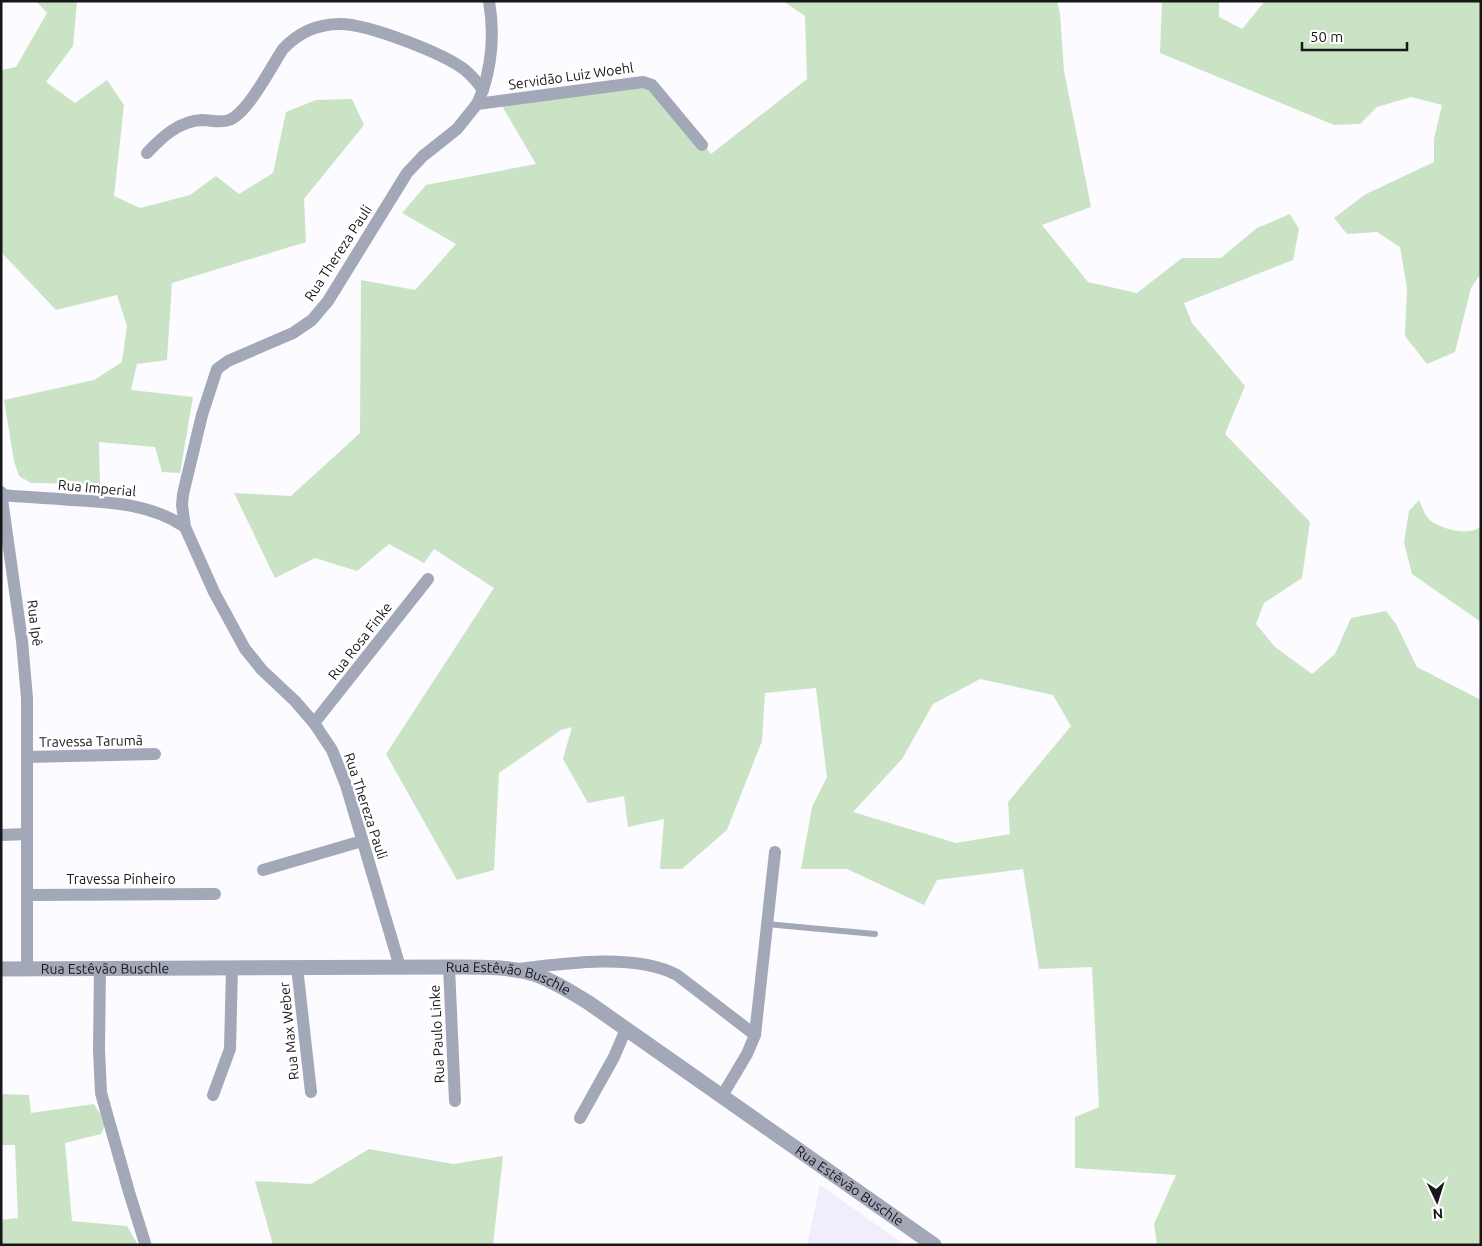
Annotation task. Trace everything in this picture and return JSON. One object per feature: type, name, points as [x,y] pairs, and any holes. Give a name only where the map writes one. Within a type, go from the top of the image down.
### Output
[{"type":"street","name":"Rua Thereza Pauli","points":[[400,967],[342,773],[332,750],[314,723],[295,701],[248,654],[214,592],[185,527],[182,505],[186,480],[208,394],[217,369],[228,361],[293,333],[312,320],[336,288],[407,173],[424,156],[457,129],[477,104],[483,90],[489,63],[492,19],[489,1]]},
{"type":"street","points":[[146,153],[166,134],[184,124],[204,120],[222,122],[236,116],[247,105],[282,49],[290,41],[310,29],[325,25],[355,25],[402,40],[445,58],[464,70],[483,90]]},
{"type":"street","name":"Servidão Luiz Woehl","points":[[477,104],[642,82],[652,85],[702,145]]},
{"type":"street","name":"Rua Imperial","points":[[1,494],[142,507],[166,516],[185,527]]},
{"type":"street","name":"Rua Ipê","points":[[1,494],[25,668],[27,968]]},
{"type":"street","name":"Rua Rosa Finke","points":[[314,723],[428,578]]},
{"type":"street","name":"Travessa Tarumã","points":[[27,757],[155,754]]},
{"type":"street","points":[[1,835],[27,834]]},
{"type":"street","points":[[263,870],[362,841]]},
{"type":"street","points":[[722,1096],[755,1035],[775,852]]},
{"type":"street","name":"Travessa Pinheiro","points":[[27,895],[215,894]]},
{"type":"street","points":[[510,970],[598,962],[633,963],[669,970],[686,980],[755,1035]]},
{"type":"street","name":"Rua Estêvão Buschle","points":[[1,969],[449,967],[510,970],[533,974],[555,983],[589,1003],[934,1245]]},
{"type":"street","name":"Rua Paulo Linke","points":[[449,967],[455,1101]]},
{"type":"street","points":[[100,968],[99,1050],[101,1093],[128,1192],[145,1243]]},
{"type":"street","points":[[213,1095],[230,1049],[232,968]]},
{"type":"street","name":"Rua Max Weber","points":[[297,968],[311,1092]]},
{"type":"street","points":[[580,1118],[607,1071],[626,1029]]},
{"type":"lane","points":[[766,924],[875,934]]},
{"type":"shaded area","points":[[820,1185],[905,1245],[807,1245]]},
{"type":"green space","points":[[36,1],[77,1],[73,46],[46,82],[75,103],[107,80],[124,105],[114,196],[140,208],[190,195],[216,176],[239,194],[273,173],[286,112],[316,100],[352,99],[364,125],[304,199],[306,242],[172,283],[167,360],[137,364],[131,390],[193,397],[180,473],[162,472],[155,447],[99,442],[100,484],[31,483],[19,476],[14,461],[4,400],[94,380],[122,362],[127,326],[117,295],[56,310],[1,252],[1,70],[16,67],[47,13]]},
{"type":"green space","points":[[783,1],[1057,1],[1060,13],[1064,71],[1091,207],[1042,225],[1088,282],[1137,293],[1182,258],[1221,258],[1257,228],[1290,214],[1299,229],[1293,260],[1184,303],[1192,323],[1245,386],[1225,434],[1310,522],[1302,578],[1264,603],[1256,624],[1275,647],[1312,674],[1335,654],[1351,618],[1386,611],[1396,624],[1417,667],[1481,700],[1481,1245],[1157,1245],[1154,1224],[1176,1175],[1075,1168],[1075,1117],[1099,1107],[1092,967],[1039,969],[1023,869],[937,880],[924,905],[847,869],[801,869],[812,807],[827,777],[816,688],[765,693],[762,741],[727,830],[682,869],[660,869],[664,819],[628,827],[624,796],[588,803],[563,759],[572,727],[561,730],[499,773],[494,870],[457,880],[386,754],[494,588],[434,549],[424,563],[389,544],[357,571],[315,558],[275,578],[234,493],[291,496],[360,433],[361,280],[415,290],[456,244],[402,213],[426,185],[536,164],[499,101],[652,85],[711,154],[807,79],[805,16]],"holes":[[[980,679],[1053,695],[1071,726],[1008,802],[1010,834],[956,843],[853,812],[902,759],[933,704]]]},
{"type":"green space","points":[[1162,1],[1219,1],[1219,17],[1242,29],[1265,1],[1481,1],[1481,273],[1471,288],[1455,352],[1427,364],[1405,336],[1407,288],[1400,247],[1377,232],[1347,234],[1334,218],[1366,194],[1434,162],[1434,139],[1442,105],[1411,97],[1377,107],[1360,124],[1334,125],[1160,53]]},
{"type":"green space","points":[[1419,500],[1429,519],[1442,527],[1456,531],[1470,531],[1481,526],[1481,622],[1412,574],[1404,542],[1409,511]]},
{"type":"green space","points":[[1,1094],[29,1095],[31,1113],[94,1104],[106,1123],[101,1134],[65,1143],[72,1221],[127,1226],[138,1245],[1,1245],[1,1220],[18,1218],[15,1145],[1,1145]]},
{"type":"green space","points":[[369,1149],[453,1164],[503,1156],[493,1245],[273,1245],[255,1181],[311,1184]]}]
